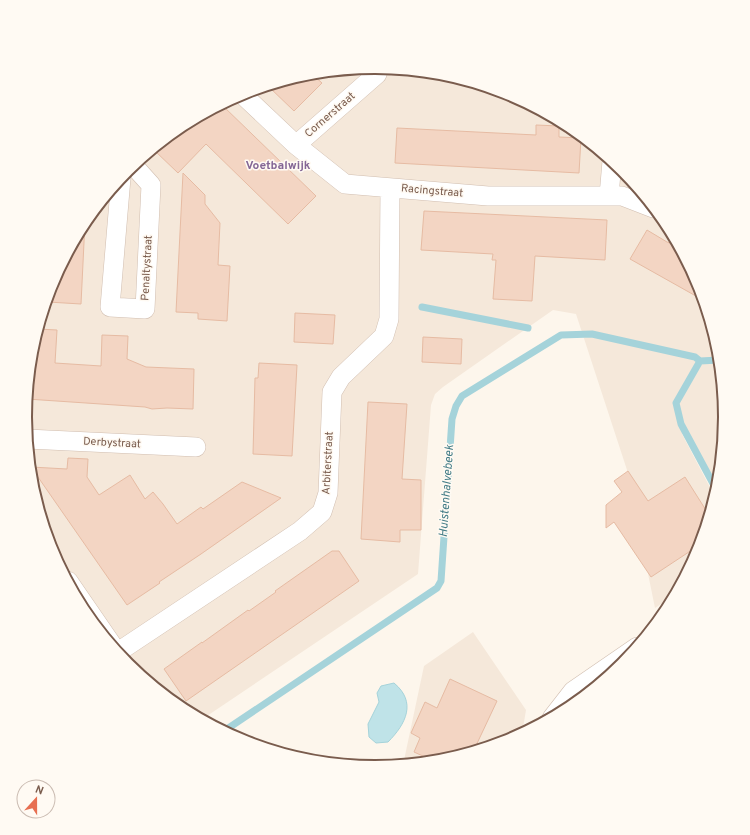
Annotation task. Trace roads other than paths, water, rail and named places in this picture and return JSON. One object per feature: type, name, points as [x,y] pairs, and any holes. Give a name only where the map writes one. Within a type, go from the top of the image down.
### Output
[{"type":"street","name":"Cornerstraat","points":[[296,145],[377,74]]},
{"type":"street","name":"Racingstraat","points":[[248,100],[296,145],[345,184],[488,196],[622,196],[643,204]]},
{"type":"street","points":[[609,196],[611,169]]},
{"type":"street","name":"Penaltystraat","points":[[119,189],[110,307],[145,309],[151,185],[138,170]]},
{"type":"street","name":"Arbiterstraat","points":[[124,652],[300,531],[322,512],[328,493],[332,392],[340,377],[384,336],[388,319],[390,188]]},
{"type":"street","name":"Derbystraat","points":[[33,439],[196,447]]},
{"type":"street","points":[[562,706],[573,691],[618,660]]},
{"type":"water","points":[[394,683],[401,690],[407,705],[404,720],[400,728],[388,742],[376,743],[369,737],[368,724],[379,702],[377,693],[381,686]]},
{"type":"waterway","name":"Huistenhalvebeek","points":[[422,307],[528,328]]},
{"type":"waterway","name":"Huistenhalvebeek","points":[[229,728],[437,588],[441,581],[452,419],[456,406],[462,396],[561,335],[592,334],[695,357],[700,361],[676,403],[681,424],[712,481]]},
{"type":"waterway","name":"Huistenhalvebeek","points":[[700,361],[713,360]]},
{"type":"district","name":"Voetbalwijk","points":[[278,166]]}]
